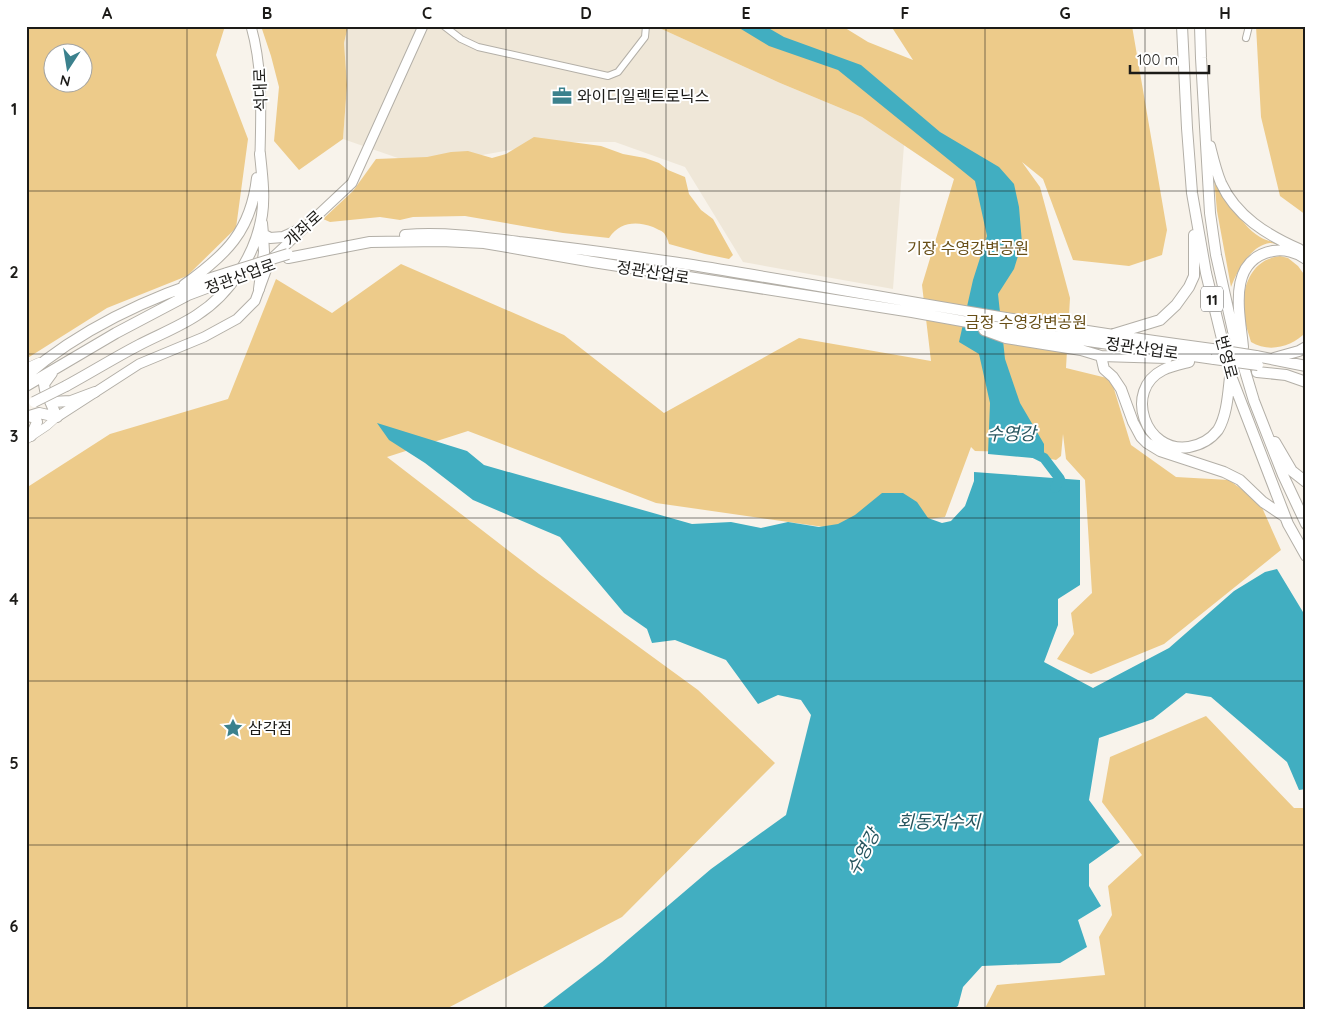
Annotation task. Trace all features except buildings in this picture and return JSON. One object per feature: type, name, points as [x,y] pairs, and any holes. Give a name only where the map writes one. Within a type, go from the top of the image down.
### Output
[{"type":"highway","name":"번영로","points":[[1182,26],[1192,193],[1206,272],[1231,376],[1284,516],[1306,556]]},
{"type":"highway","name":"번영로","points":[[1200,26],[1210,213],[1216,255],[1233,331],[1260,418],[1283,475],[1306,524]]},
{"type":"highway","points":[[1205,129],[1222,184],[1236,206],[1252,224],[1306,254]]},
{"type":"highway","points":[[259,289],[264,252],[260,154]]},
{"type":"highway","points":[[171,293],[198,275],[224,252],[244,226],[251,210],[260,154]]},
{"type":"highway","points":[[1107,339],[1160,320],[1176,306],[1189,287],[1194,276],[1195,267],[1192,193]]},
{"type":"highway","points":[[29,410],[116,357],[197,315],[212,304],[229,286],[248,256],[257,235],[262,214]]},
{"type":"highway","points":[[263,234],[270,238],[276,238],[303,228]]},
{"type":"highway","name":"정관산업로","points":[[288,256],[360,240],[420,234],[486,237],[594,250],[843,289],[952,319],[1012,330],[1107,339]]},
{"type":"highway","name":"정관산업로","points":[[288,256],[370,242],[442,241],[484,243],[841,302],[911,307]]},
{"type":"highway","points":[[1246,371],[1238,289],[1245,269],[1262,254],[1282,250],[1306,259]]},
{"type":"highway","points":[[228,276],[288,256]]},
{"type":"highway","name":"정관산업로","points":[[26,376],[54,354],[119,316],[171,293],[228,276]]},
{"type":"highway","name":"정관산업로","points":[[26,386],[116,333],[228,276]]},
{"type":"highway","points":[[911,307],[1306,373]]},
{"type":"highway","points":[[952,319],[1006,338],[1080,350],[1101,356],[1157,357],[1189,362]]},
{"type":"highway","points":[[1257,364],[1306,347]]},
{"type":"highway","points":[[1101,356],[1104,369],[1121,388],[1133,422],[1141,436],[1148,443],[1160,451],[1224,472],[1240,480],[1263,502],[1284,516]]},
{"type":"highway","points":[[1231,376],[1223,417],[1218,430],[1208,440],[1196,446],[1183,448],[1170,446],[1158,440],[1148,430],[1142,417],[1141,404],[1144,390],[1152,379],[1163,370],[1189,362],[1214,358],[1257,364],[1286,376],[1306,380]]},
{"type":"highway","points":[[1268,359],[1306,366]]},
{"type":"highway","points":[[55,369],[44,384],[57,417]]},
{"type":"highway","points":[[51,402],[71,401],[95,392]]},
{"type":"highway","points":[[29,410],[57,417]]},
{"type":"highway","points":[[29,410],[37,422],[29,438]]},
{"type":"highway","points":[[1260,418],[1292,471],[1306,482]]},
{"type":"main road","name":"석대로","points":[[251,26],[257,47],[260,73],[260,154]]},
{"type":"main road","name":"개좌로","points":[[57,417],[139,364],[204,337],[237,319],[255,301],[270,260],[352,184],[423,26]]},
{"type":"street","points":[[444,26],[461,39],[478,47],[608,76],[618,72],[645,37],[646,26]]},
{"type":"street","points":[[1246,38],[1248,26]]},
{"type":"street","points":[[26,368],[54,354]]},
{"type":"street","name":"개좌로","points":[[29,438],[57,417]]},
{"type":"shaded area","points":[[348,26],[655,26],[780,83],[862,117],[904,145],[893,289],[743,262],[685,167],[615,142],[555,142],[421,166],[343,139],[347,85],[344,43]]},
{"type":"green space","points":[[26,26],[225,26],[216,55],[248,139],[236,228],[187,276],[107,308],[26,359]]},
{"type":"green space","points":[[261,26],[348,26],[344,43],[347,85],[343,139],[299,170],[274,141],[279,87]]},
{"type":"green space","points":[[655,26],[842,26],[868,42],[913,60],[891,26],[1132,26],[1167,230],[1162,255],[1129,266],[1073,260],[1043,179],[1022,162],[1040,187],[1070,298],[1066,368],[1111,379],[1131,445],[1176,477],[1229,480],[1260,503],[1281,550],[1164,644],[1091,674],[1057,659],[1074,634],[1071,613],[1092,593],[1085,480],[1066,459],[1063,434],[1061,456],[1056,460],[1014,452],[975,451],[971,447],[945,517],[838,529],[656,503],[468,431],[387,457],[539,574],[698,690],[775,763],[622,917],[444,1010],[26,1010],[26,488],[110,434],[228,399],[276,279],[332,313],[401,264],[564,335],[664,413],[799,338],[931,361],[922,285],[954,179],[862,117],[780,83]]},
{"type":"green space","points":[[1256,26],[1306,26],[1306,215],[1280,196],[1261,117]]},
{"type":"green space","points":[[534,137],[601,146],[659,163],[668,170],[685,177],[689,194],[701,210],[713,219],[733,255],[729,259],[669,244],[663,232],[640,224],[623,226],[609,238],[563,233],[465,216],[413,217],[400,220],[380,217],[330,222],[323,219],[353,191],[376,159],[427,157],[468,151],[492,158],[506,154]]},
{"type":"green space","points":[[1213,168],[1232,206],[1245,224],[1262,238],[1282,245],[1270,243],[1257,248],[1241,267],[1231,287],[1217,211]]},
{"type":"green space","points":[[1280,256],[1288,258],[1298,266],[1306,277],[1306,332],[1287,345],[1273,348],[1251,342],[1244,316],[1243,299],[1248,281],[1256,267],[1271,258]]},
{"type":"green space","points":[[1206,716],[1294,808],[1306,808],[1306,1010],[984,1010],[997,985],[1105,975],[1099,937],[1112,915],[1108,886],[1142,855],[1102,802],[1110,757]]},
{"type":"water","name":"수영강","points":[[736,26],[765,26],[784,37],[861,65],[940,132],[999,167],[1014,184],[1019,207],[1022,243],[1014,269],[998,294],[1005,359],[1020,403],[1044,444],[1044,459],[988,454],[990,403],[979,354],[959,342],[973,280],[987,236],[975,181],[838,70],[769,46]]},
{"type":"water","name":"회동저수지","points":[[377,423],[467,451],[484,465],[692,524],[731,522],[761,528],[788,522],[819,527],[838,524],[855,515],[882,493],[903,493],[917,502],[928,518],[942,523],[951,521],[965,506],[974,481],[974,472],[1080,480],[1080,585],[1058,599],[1058,625],[1044,662],[1093,688],[1169,648],[1234,591],[1265,572],[1277,569],[1306,617],[1306,789],[1299,790],[1287,762],[1211,697],[1186,693],[1153,719],[1099,738],[1089,800],[1120,842],[1089,864],[1089,886],[1101,906],[1078,920],[1087,947],[1060,963],[982,966],[963,987],[958,1006],[951,1010],[539,1010],[602,962],[711,869],[786,815],[811,715],[801,700],[778,695],[758,704],[726,660],[675,640],[652,643],[647,629],[624,613],[560,537],[473,500],[425,463],[389,440]]},
{"type":"waterway","name":"수영강","points":[[1032,452],[1044,458],[1060,479],[1055,488]]},
{"type":"place","name":"와이디일렉트로닉스","points":[[562,96]]},
{"type":"place","name":"삼각점","points":[[233,728]]},
{"type":"park label","name":"기장 수영강변공원","points":[[968,248]]},
{"type":"park label","name":"금정 수영강변공원","points":[[1026,322]]}]
